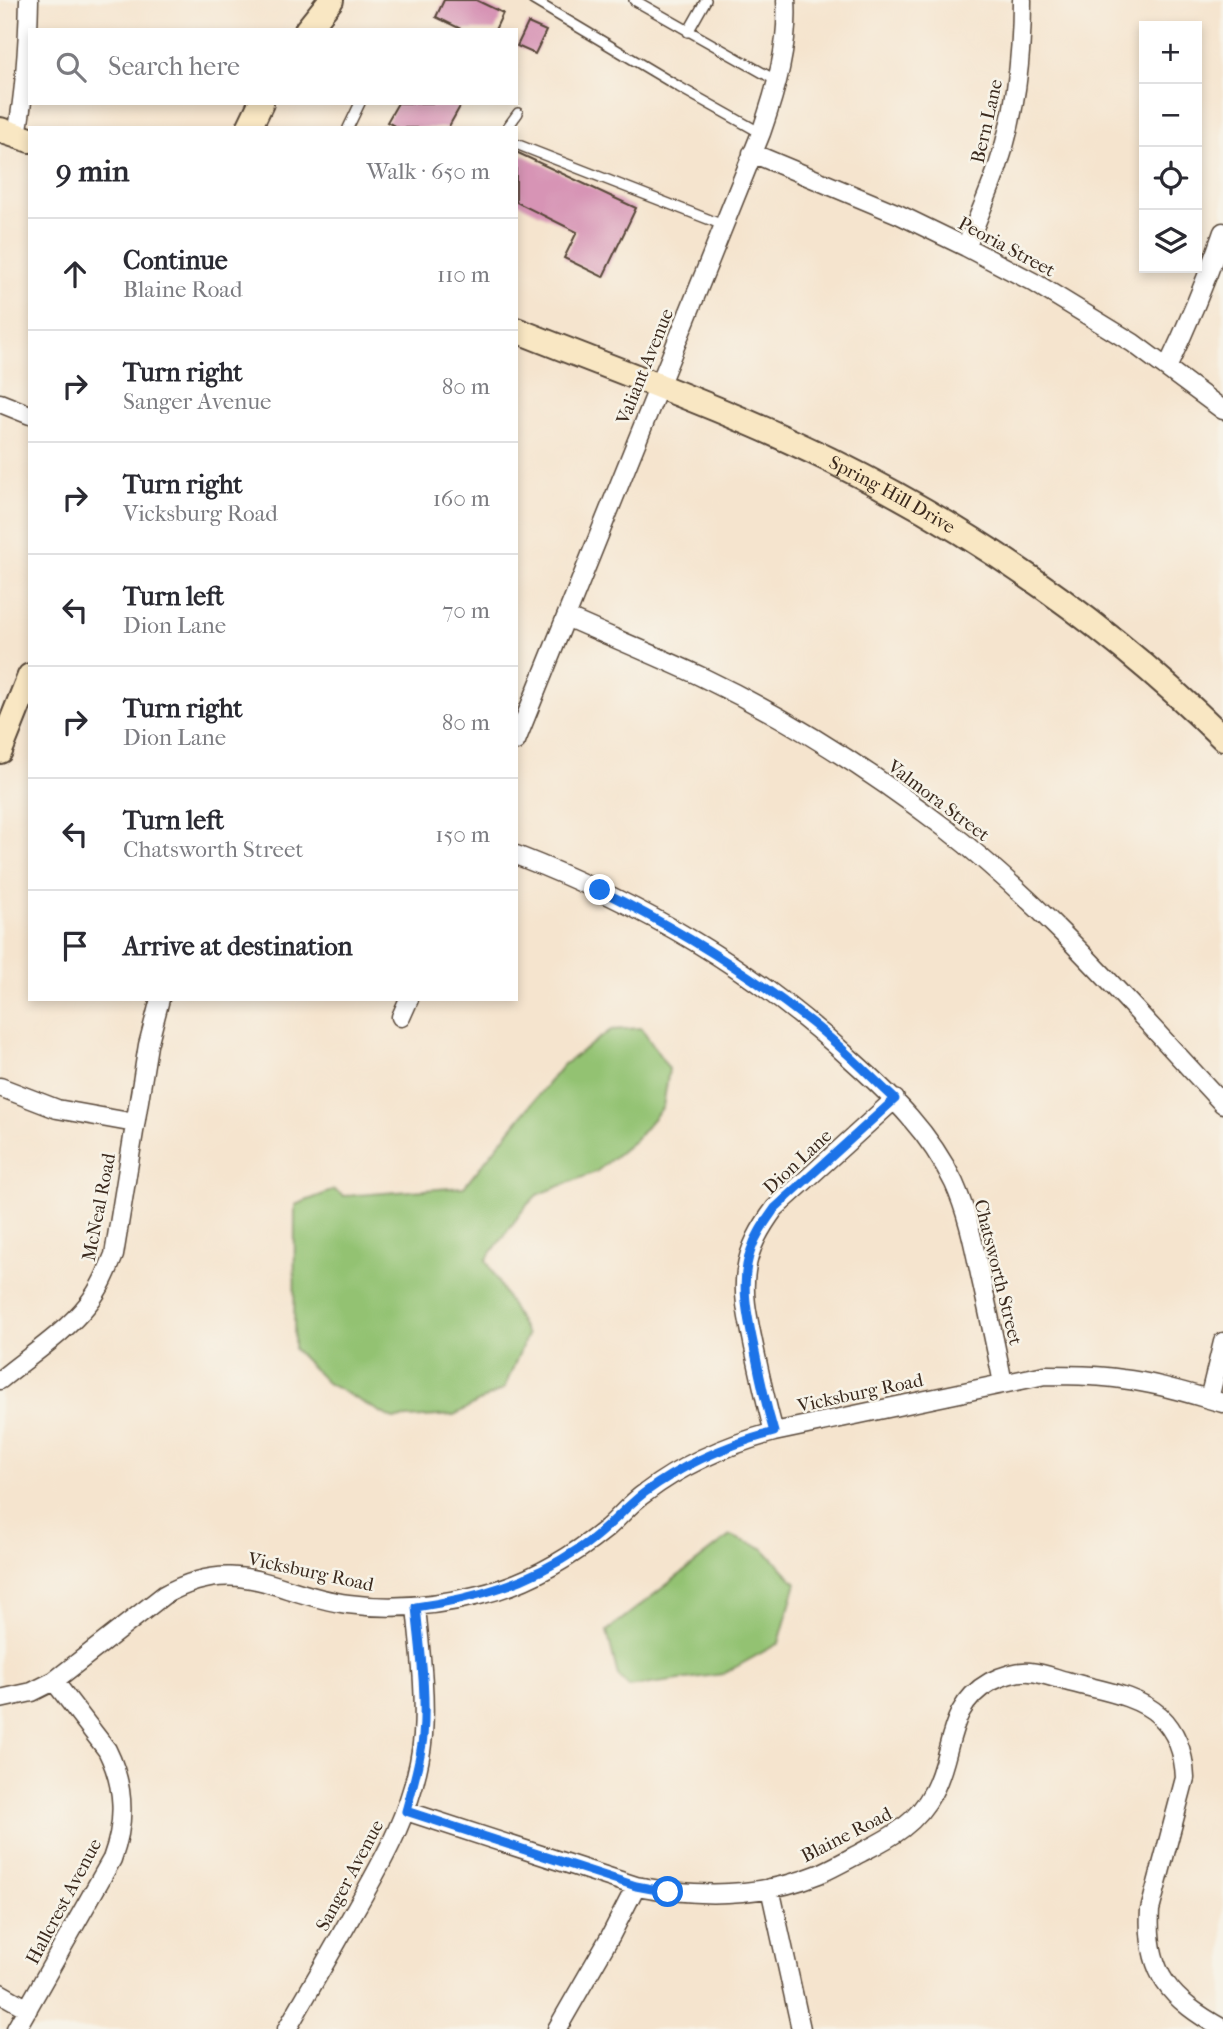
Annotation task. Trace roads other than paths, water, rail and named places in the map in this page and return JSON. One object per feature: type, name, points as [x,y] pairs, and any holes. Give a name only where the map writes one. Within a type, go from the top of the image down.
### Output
[{"type":"main road","points":[[312,28],[331,0]]},
{"type":"main road","points":[[250,126],[260,105]]},
{"type":"main road","name":"Spring Hill Drive","points":[[518,331],[764,429],[897,495],[970,538],[1097,627],[1223,738]]},
{"type":"main road","points":[[0,751],[28,681]]},
{"type":"street","points":[[29,0],[29,28]]},
{"type":"street","name":"Valiant Avenue","points":[[518,736],[761,133],[777,81],[785,39],[786,0]]},
{"type":"street","name":"Bern Lane","points":[[966,247],[998,166],[1011,119],[1018,74],[1022,0]]},
{"type":"street","points":[[16,135],[25,94],[28,57]]},
{"type":"street","name":"Peoria Street","points":[[752,153],[898,214],[1035,283],[1105,325],[1223,410]]},
{"type":"street","points":[[1167,368],[1188,323],[1223,232]]},
{"type":"street","points":[[0,403],[28,414]]},
{"type":"street","name":"Valmora Street","points":[[566,617],[702,677],[767,710],[830,747],[891,788],[1000,874],[1049,920],[1223,1104]]},
{"type":"street","name":"Chatsworth Street","points":[[518,856],[600,890],[715,952],[815,1026],[895,1099],[938,1154],[966,1214],[1003,1383]]},
{"type":"street","name":"McNeal Road","points":[[0,1380],[72,1322],[89,1304],[114,1255],[148,1045],[159,1001]]},
{"type":"street","points":[[401,1017],[408,1001]]},
{"type":"street","points":[[0,1087],[57,1109],[135,1123]]},
{"type":"street","name":"Dion Lane","points":[[774,1432],[744,1291],[751,1249],[761,1227],[775,1208],[895,1099]]},
{"type":"street","points":[[1216,1401],[1223,1342]]},
{"type":"street","name":"Vicksburg Road","points":[[0,1699],[32,1692],[54,1681],[164,1595],[182,1585],[205,1578],[251,1578],[308,1596],[383,1608],[451,1602],[518,1582],[582,1548],[643,1494],[675,1472],[744,1440],[774,1432],[1045,1375],[1124,1379],[1216,1401]]},
{"type":"street","name":"Sanger Avenue","points":[[287,2029],[390,1850],[416,1779],[423,1737],[424,1700],[416,1607]]},
{"type":"street","name":"Blaine Road","points":[[406,1811],[636,1886],[668,1892],[705,1894],[770,1888],[819,1874],[892,1837],[910,1824],[924,1809],[934,1790],[955,1722],[963,1706],[977,1690],[990,1682],[1004,1676],[1031,1672],[1134,1700],[1150,1708],[1171,1729],[1180,1746],[1185,1778],[1150,1910],[1152,1952],[1159,1972],[1185,2006],[1223,2029]]},
{"type":"street","name":"Hallcrest Avenue","points":[[16,2029],[112,1859],[123,1818],[119,1779],[107,1750],[54,1681]]},
{"type":"street","points":[[557,2029],[636,1886]]},
{"type":"street","points":[[770,1888],[801,2029]]},
{"type":"street","points":[[0,1993],[28,2009]]},
{"type":"lane","points":[[533,0],[761,133]]},
{"type":"lane","points":[[634,0],[777,81]]},
{"type":"lane","points":[[688,32],[706,0]]},
{"type":"lane","points":[[349,126],[359,105]]},
{"type":"lane","points":[[509,126],[518,113]]},
{"type":"lane","points":[[518,145],[723,225]]}]
